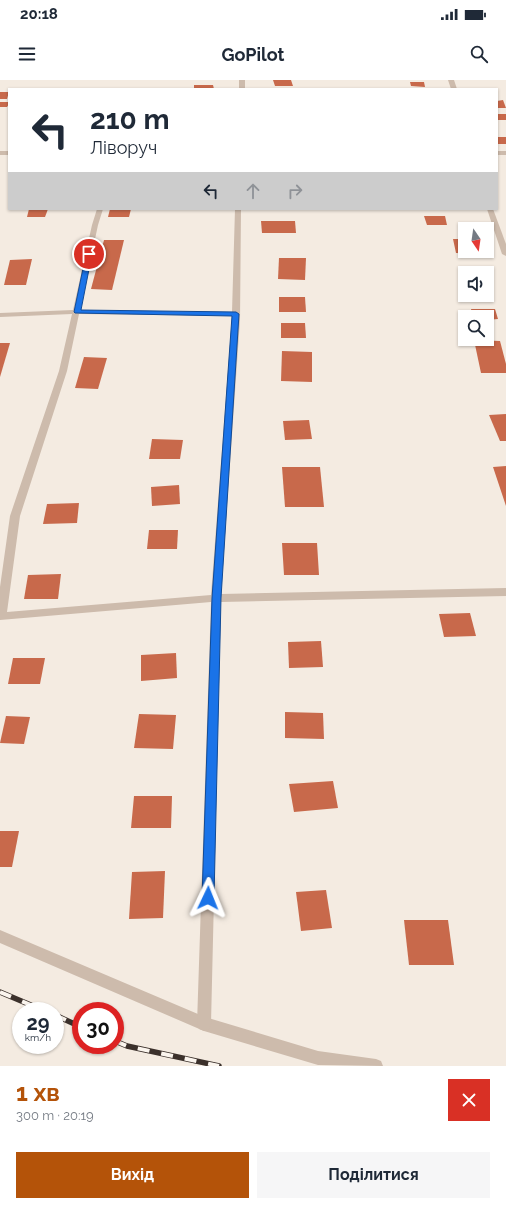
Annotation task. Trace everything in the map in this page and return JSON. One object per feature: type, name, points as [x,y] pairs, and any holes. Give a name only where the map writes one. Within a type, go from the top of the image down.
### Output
[{"type":"street","points":[[100,210],[95,225],[78,312],[63,371],[15,516],[0,616],[216,598],[506,592]]},
{"type":"street","points":[[204,1024],[216,598],[236,314],[238,210]]},
{"type":"street","points":[[490,210],[506,254]]},
{"type":"street","points":[[0,315],[78,312],[236,314]]},
{"type":"street","points":[[0,936],[204,1024],[318,1058],[376,1066]]},
{"type":"building","points":[[273,80],[291,80],[293,86],[275,86]]},
{"type":"building","points":[[410,82],[424,82],[425,87],[411,86]]},
{"type":"building","points":[[194,85],[213,85],[214,88],[194,88]]},
{"type":"building","points":[[0,92],[8,92],[7,99],[0,99]]},
{"type":"building","points":[[503,100],[506,108],[498,108],[498,101]]},
{"type":"building","points":[[0,102],[8,102],[7,107],[0,107]]},
{"type":"building","points":[[498,114],[506,114],[506,120],[498,120]]},
{"type":"building","points":[[498,137],[506,137],[506,144],[498,144]]},
{"type":"building","points":[[29,210],[48,210],[45,217],[27,217]]},
{"type":"building","points":[[110,210],[131,210],[129,217],[108,217]]},
{"type":"building","points":[[424,216],[445,216],[447,225],[427,225]]},
{"type":"building","points":[[261,221],[295,221],[296,233],[262,233]]},
{"type":"building","points":[[453,239],[458,239],[458,253],[456,253]]},
{"type":"building","points":[[104,240],[124,240],[112,290],[91,289]]},
{"type":"building","points":[[279,258],[306,258],[305,280],[278,279]]},
{"type":"building","points":[[32,259],[26,285],[4,285],[10,260]]},
{"type":"building","points":[[279,297],[305,297],[306,312],[279,312]]},
{"type":"building","points":[[495,309],[498,319],[494,319],[494,310],[471,310]]},
{"type":"building","points":[[281,323],[305,323],[306,338],[281,338]]},
{"type":"building","points":[[494,341],[500,341],[506,364],[506,373],[481,373],[475,346],[494,346]]},
{"type":"building","points":[[0,343],[10,343],[0,377]]},
{"type":"building","points":[[282,351],[312,352],[312,382],[281,381]]},
{"type":"building","points":[[84,357],[107,358],[98,389],[75,388]]},
{"type":"building","points":[[506,414],[506,441],[500,441],[489,415]]},
{"type":"building","points":[[309,420],[312,439],[285,440],[283,421]]},
{"type":"building","points":[[152,439],[183,440],[180,459],[149,459]]},
{"type":"building","points":[[506,466],[506,506],[493,467]]},
{"type":"building","points":[[282,467],[320,467],[324,507],[285,507]]},
{"type":"building","points":[[179,485],[180,504],[152,506],[151,487]]},
{"type":"building","points":[[79,503],[77,523],[43,524],[47,504]]},
{"type":"building","points":[[149,530],[178,530],[177,549],[147,549]]},
{"type":"building","points":[[282,543],[317,543],[319,575],[284,575]]},
{"type":"building","points":[[61,574],[58,599],[24,599],[28,575]]},
{"type":"building","points":[[470,613],[476,636],[444,637],[439,614]]},
{"type":"building","points":[[321,641],[323,667],[289,668],[288,642]]},
{"type":"building","points":[[176,653],[177,678],[141,681],[141,655]]},
{"type":"building","points":[[13,658],[45,658],[40,684],[8,684]]},
{"type":"building","points":[[285,712],[323,713],[324,739],[285,738]]},
{"type":"building","points":[[139,714],[176,715],[173,749],[134,748]]},
{"type":"building","points":[[6,716],[30,717],[24,744],[0,743]]},
{"type":"building","points":[[333,781],[338,808],[294,812],[289,784]]},
{"type":"building","points":[[134,796],[172,796],[171,828],[131,828]]},
{"type":"building","points":[[0,831],[19,831],[12,867],[0,867]]},
{"type":"building","points":[[165,871],[163,918],[129,919],[132,872]]},
{"type":"building","points":[[326,890],[332,928],[301,931],[296,892]]},
{"type":"building","points":[[404,920],[448,920],[454,965],[409,965]]},
{"type":"railway","points":[[0,992],[24,1002]]},
{"type":"railway","points":[[64,1019],[72,1023]]},
{"type":"railway","points":[[124,1045],[219,1066]]},
{"type":"route","points":[[89,254],[78,312],[236,314],[216,598],[208,898]]}]
